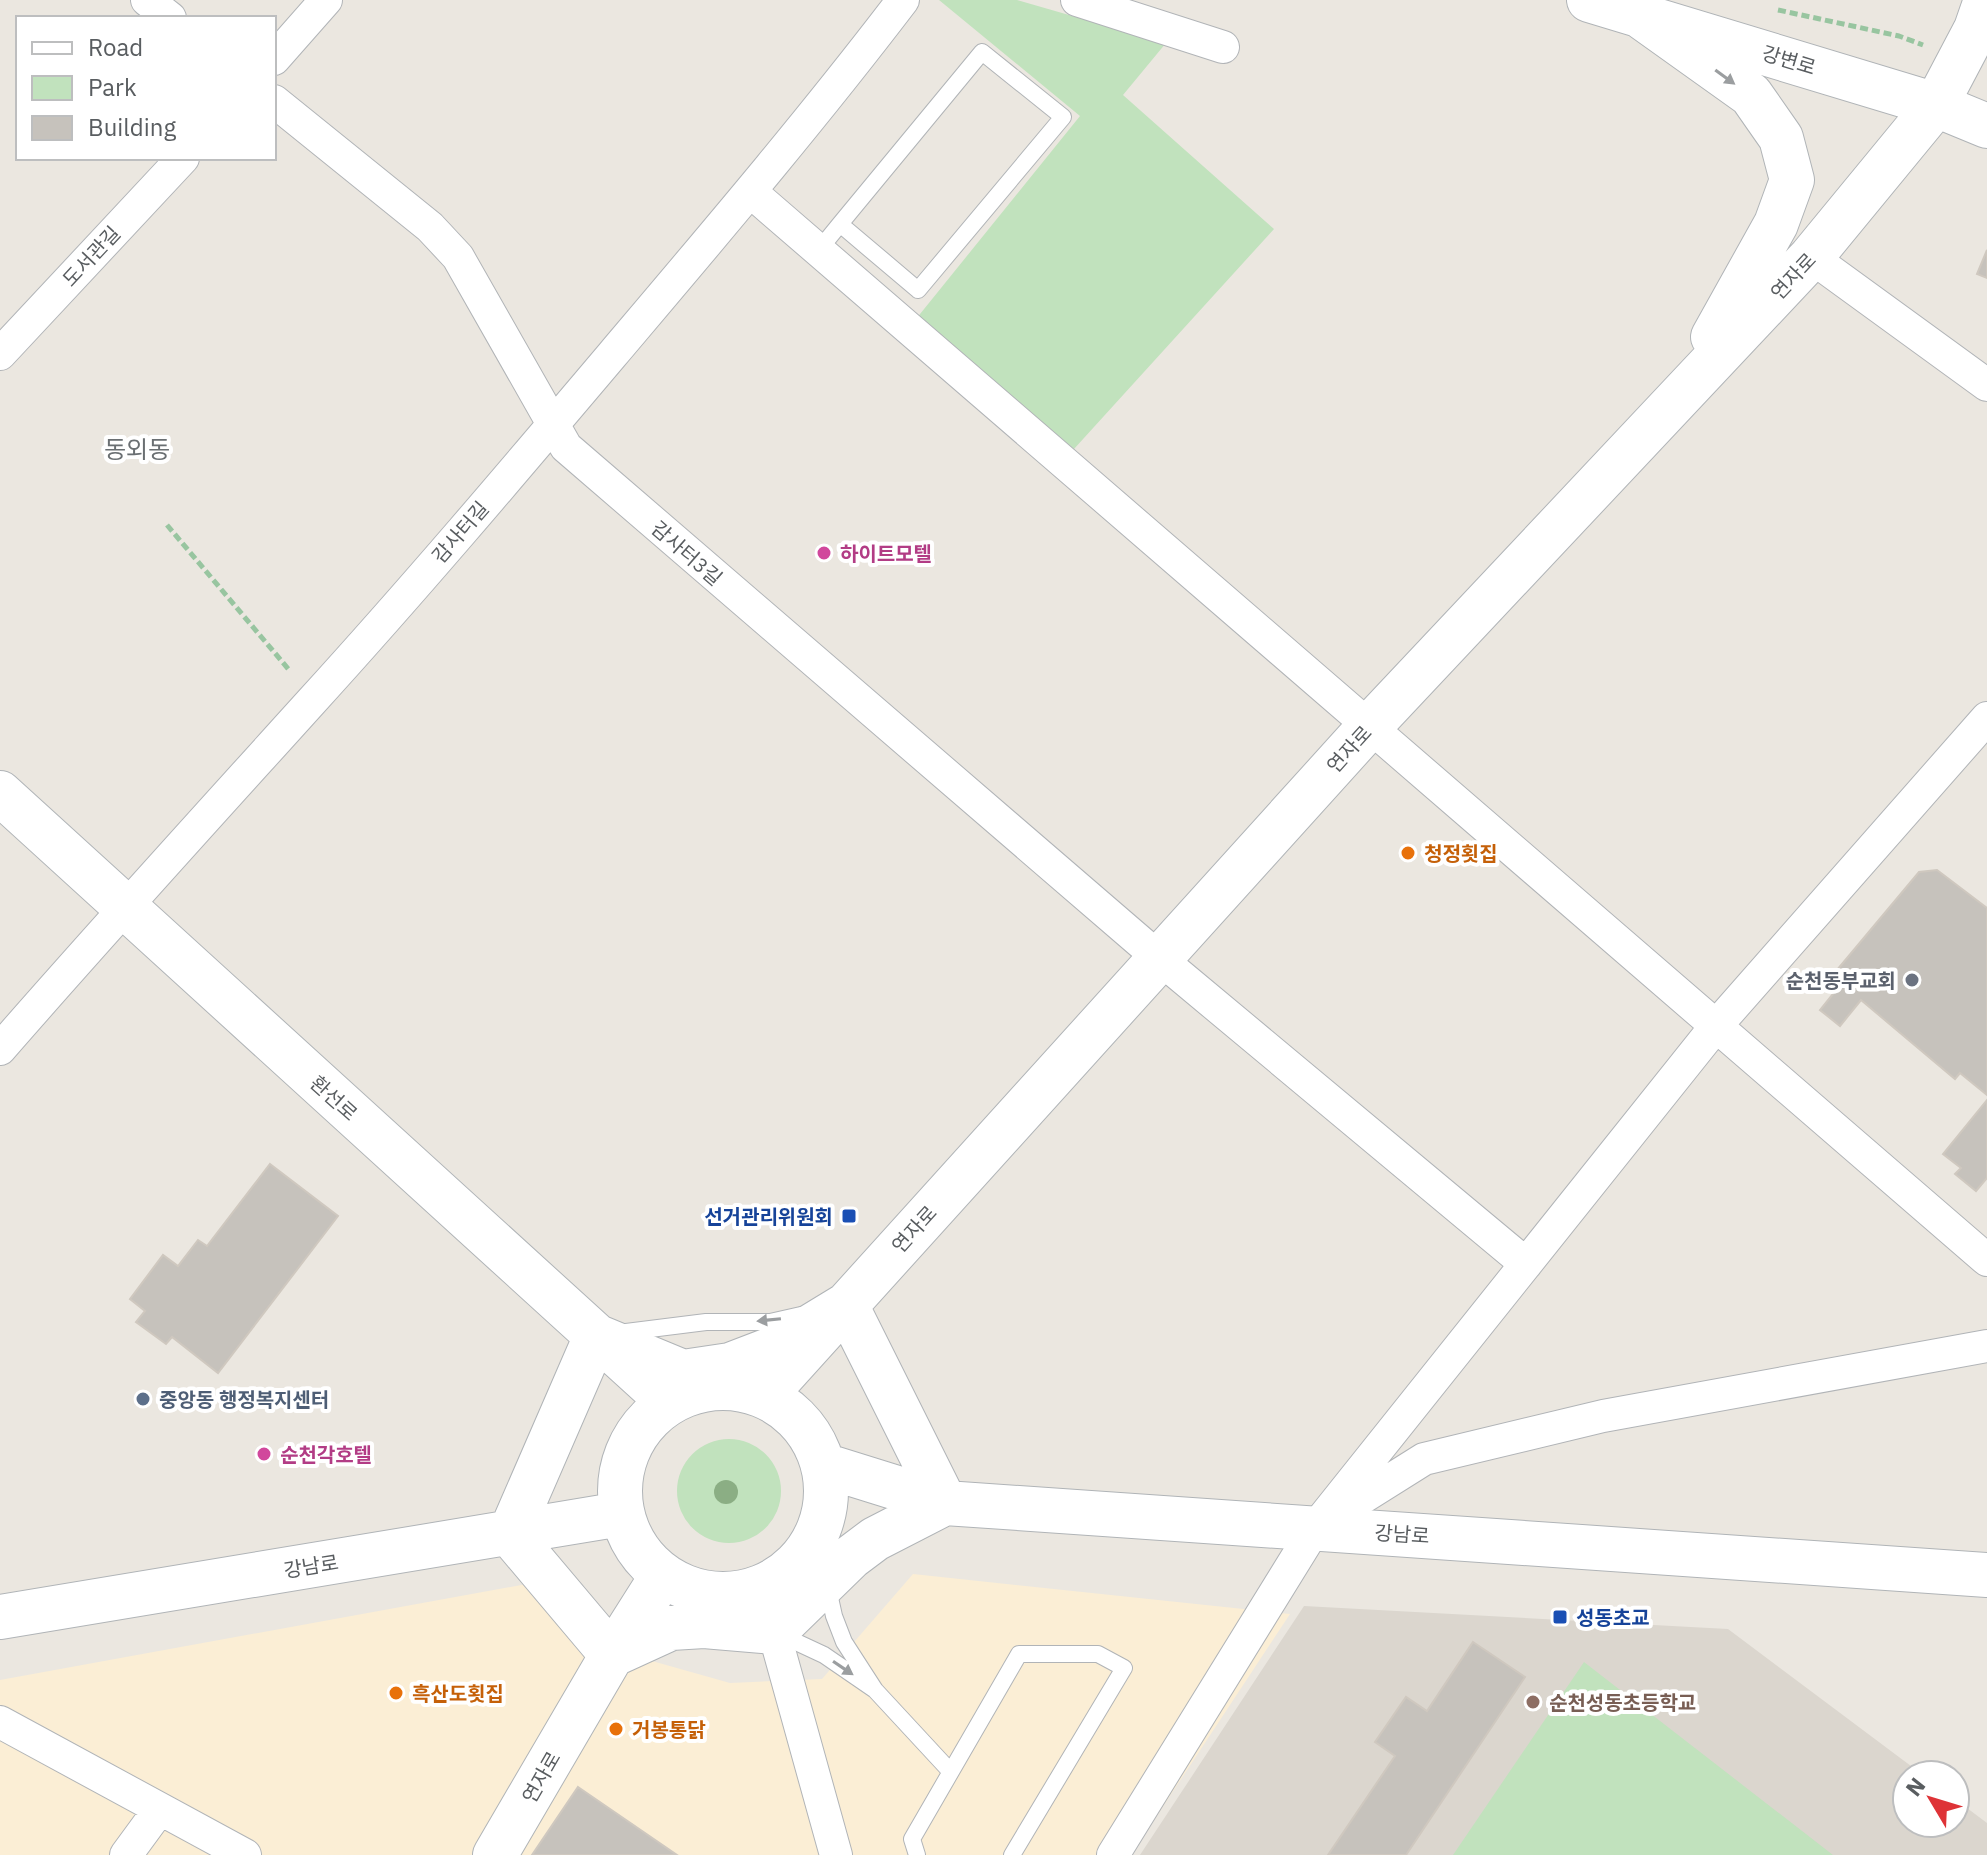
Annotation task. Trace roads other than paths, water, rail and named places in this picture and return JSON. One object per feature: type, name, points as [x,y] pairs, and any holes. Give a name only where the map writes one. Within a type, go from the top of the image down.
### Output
[{"type":"main road","name":"강변로","points":[[1589,0],[1936,105],[1987,126]]},
{"type":"main road","points":[[1639,15],[1751,95],[1781,138],[1792,180],[1776,224],[1680,396]]},
{"type":"main road","name":"연자로","points":[[765,1395],[1368,728],[1811,257],[1936,105],[1981,15]]},
{"type":"main road","name":"환선로","points":[[0,793],[669,1402]]},
{"type":"main road","points":[[846,1305],[945,1503],[875,1539],[851,1557],[774,1632],[704,1626],[671,1628],[612,1655],[510,1534],[596,1336],[683,1372],[730,1365],[777,1347],[846,1305]]},
{"type":"main road","points":[[733,1387],[765,1395],[792,1413],[812,1437],[823,1465],[827,1495],[822,1522],[810,1547],[793,1568],[770,1583],[743,1593],[715,1595],[687,1589],[662,1576],[643,1559],[630,1538],[621,1514],[619,1482],[627,1450],[644,1423],[669,1402],[699,1389],[733,1387]]},
{"type":"main road","name":"강남로","points":[[823,1465],[945,1503],[1987,1575]]},
{"type":"main road","name":"강남로","points":[[0,1617],[621,1514]]},
{"type":"main road","name":"연자로","points":[[495,1855],[662,1576]]},
{"type":"street","points":[[147,0],[167,16]]},
{"type":"street","points":[[276,57],[326,0]]},
{"type":"street","name":"감사터길","points":[[0,1049],[124,906],[313,700],[552,426],[751,192],[838,86],[903,0]]},
{"type":"street","points":[[1077,0],[1223,47]]},
{"type":"street","name":"감사터3길","points":[[276,103],[430,227],[458,257],[566,447],[1159,958],[1526,1264]]},
{"type":"street","name":"도서관길","points":[[0,354],[181,160]]},
{"type":"street","points":[[751,192],[1368,728],[1985,1254]]},
{"type":"street","points":[[1811,257],[1987,385]]},
{"type":"street","points":[[1113,1855],[1315,1528],[1716,1026],[1987,718]]},
{"type":"street","points":[[1315,1528],[1424,1459],[1603,1416],[1987,1346]]},
{"type":"street","points":[[770,1583],[774,1632],[836,1855]]},
{"type":"street","points":[[0,1722],[245,1855]]},
{"type":"street","points":[[126,1855],[159,1810]]},
{"type":"lane","points":[[818,251],[840,224],[982,52],[1063,117],[918,290],[840,224]]},
{"type":"lane","points":[[816,1535],[834,1616],[844,1642],[875,1690],[950,1771]]},
{"type":"lane","points":[[774,1632],[824,1655],[875,1690]]},
{"type":"lane","points":[[917,1855],[912,1839],[1019,1654],[1098,1654],[1124,1668],[1012,1855]]},
{"type":"place","name":"하이트모텔","points":[[824,553]]},
{"type":"place","name":"청정횟집","points":[[1408,853]]},
{"type":"place","name":"순천동부교회","points":[[1912,980]]},
{"type":"place","name":"선거관리위원회","points":[[849,1216]]},
{"type":"place","name":"중앙동 행정복지센터","points":[[143,1399]]},
{"type":"place","name":"순천각호텔","points":[[264,1454]]},
{"type":"place","name":"성동초교","points":[[1560,1617]]},
{"type":"place","name":"흑산도횟집","points":[[396,1693]]},
{"type":"place","name":"순천성동초등학교","points":[[1533,1702]]},
{"type":"place","name":"거봉통닭","points":[[616,1729]]},
{"type":"district","name":"동외동","points":[[137,449]]}]
